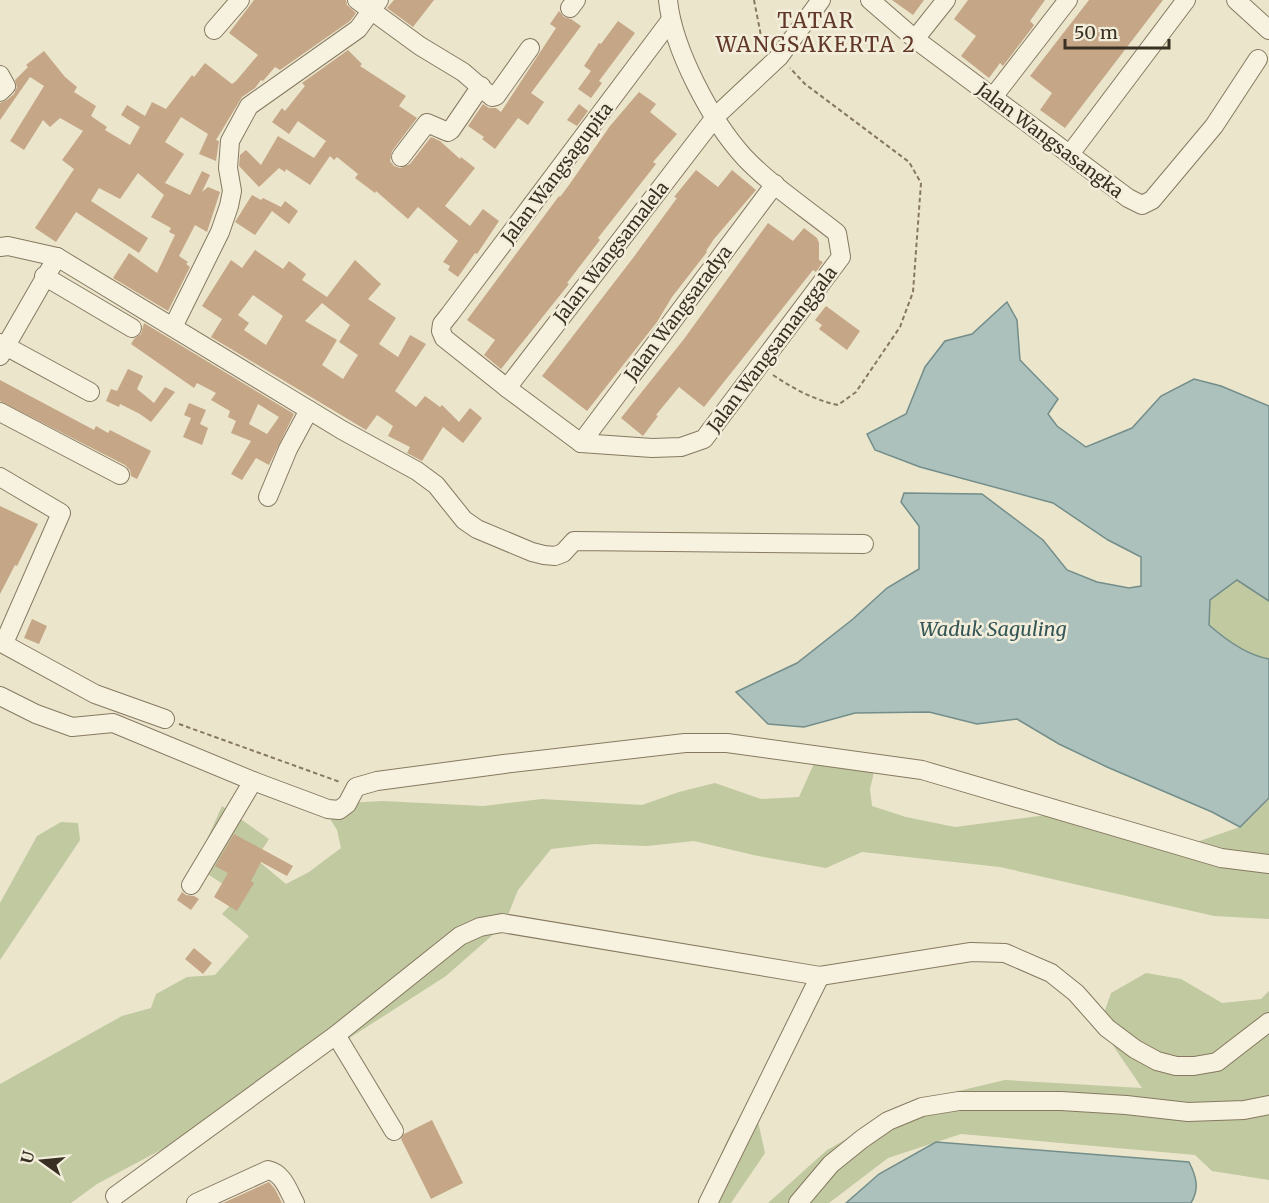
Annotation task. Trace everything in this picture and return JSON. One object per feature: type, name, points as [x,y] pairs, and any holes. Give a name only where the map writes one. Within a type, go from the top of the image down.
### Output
[{"type":"street","points":[[214,30],[240,0]]},
{"type":"street","name":"Jalan Wangsamanggala","points":[[581,442],[652,448],[681,447],[704,439],[841,257],[837,233],[775,184],[747,160],[733,144],[688,69],[670,21],[668,0]]},
{"type":"street","name":"Jalan Wangsamalela","points":[[507,388],[716,116],[779,57],[820,0]]},
{"type":"street","name":"Jalan Wangsasangka","points":[[870,0],[915,39],[993,98],[1128,198],[1142,205],[1152,200],[1214,126],[1258,59]]},
{"type":"street","points":[[915,39],[946,0]]},
{"type":"street","points":[[993,98],[1068,0]]},
{"type":"street","points":[[1070,154],[1186,0]]},
{"type":"street","points":[[1236,0],[1269,30]]},
{"type":"street","points":[[173,327],[220,232],[229,206],[232,191],[228,168],[230,141],[249,106],[358,29],[370,3],[420,46],[464,72],[492,97],[496,96],[530,48]]},
{"type":"street","name":"Jalan Wangsagupita","points":[[507,388],[444,338],[441,331],[442,324],[670,21]]},
{"type":"street","points":[[0,75],[6,86],[0,92]]},
{"type":"street","points":[[401,157],[427,123],[447,132],[452,130],[481,86]]},
{"type":"street","name":"Jalan Wangsaradya","points":[[581,442],[775,184]]},
{"type":"street","points":[[0,247],[8,246],[57,257],[309,410],[417,471],[436,484],[464,520],[477,530],[532,552],[555,556],[563,553],[574,541],[864,544]]},
{"type":"street","points":[[57,257],[2,348],[90,392]]},
{"type":"street","points":[[44,276],[132,328]]},
{"type":"street","points":[[507,388],[581,442]]},
{"type":"street","points":[[268,497],[288,449],[309,410]]},
{"type":"street","points":[[0,412],[120,475]]},
{"type":"street","points":[[0,477],[62,513],[2,643],[95,694],[165,719]]},
{"type":"street","points":[[0,696],[36,714],[72,727],[113,723],[253,781],[328,809],[339,810],[347,804],[356,788],[377,781],[685,743],[727,743],[922,770],[1221,858],[1269,864]]},
{"type":"street","points":[[191,885],[253,781]]},
{"type":"street","points":[[114,1201],[336,1035],[460,936],[480,927],[502,923],[820,976],[971,952],[1005,953],[1052,974],[1076,993],[1107,1028],[1136,1049],[1158,1061],[1176,1066],[1217,1062],[1269,1022]]},
{"type":"street","points":[[708,1203],[820,976]]},
{"type":"street","points":[[336,1035],[394,1131]]},
{"type":"street","points":[[798,1203],[831,1164],[862,1139],[888,1121],[922,1107],[959,1101],[1061,1101],[1188,1112],[1244,1110],[1269,1105]]},
{"type":"street","points":[[204,1201],[267,1170],[276,1172],[282,1179],[294,1203]]},
{"type":"path","points":[[754,0],[762,41],[805,84],[909,162],[921,183],[913,292],[900,327],[856,392],[838,405],[820,401],[792,388],[760,365]]},
{"type":"path","points":[[165,719],[356,788]]},
{"type":"green space","points":[[1237,580],[1269,601],[1269,659],[1237,646],[1209,625],[1210,600]]},
{"type":"green space","points":[[816,759],[875,768],[870,789],[872,806],[906,817],[955,827],[1055,814],[1185,846],[1240,827],[1269,798],[1269,919],[1214,916],[1000,867],[862,852],[826,868],[758,856],[694,841],[647,846],[595,844],[551,849],[518,890],[504,925],[446,976],[247,1104],[97,1184],[71,1203],[0,1203],[0,1084],[122,1016],[151,1008],[156,994],[187,977],[215,975],[249,936],[222,914],[240,895],[195,866],[222,806],[269,839],[256,859],[286,884],[309,872],[341,848],[337,830],[329,817],[346,803],[382,801],[483,806],[542,799],[642,805],[715,783],[761,799],[799,797]]},
{"type":"green space","points":[[61,822],[78,823],[80,840],[0,960],[0,903],[37,836]]},
{"type":"green space","points":[[1146,973],[1181,979],[1222,1003],[1261,999],[1269,991],[1269,1180],[1212,1171],[1195,1155],[961,1134],[888,1158],[829,1203],[768,1203],[827,1150],[912,1102],[1005,1080],[1142,1088],[1114,1047],[1103,1016],[1111,993]]},
{"type":"green space","points":[[753,1099],[765,1153],[731,1203],[699,1203],[731,1132]]},
{"type":"water","name":"Waduk Saguling","points":[[1007,302],[1017,320],[1020,360],[1058,399],[1048,414],[1057,426],[1086,447],[1132,428],[1161,396],[1194,379],[1221,386],[1269,406],[1269,601],[1237,580],[1210,600],[1209,625],[1237,646],[1269,659],[1269,798],[1240,827],[1212,812],[1059,744],[1017,719],[977,724],[929,712],[855,713],[804,727],[768,724],[736,692],[797,663],[853,619],[887,588],[919,569],[919,526],[901,502],[904,493],[982,494],[1043,540],[1067,570],[1097,582],[1129,588],[1141,586],[1141,557],[1108,540],[1053,503],[920,467],[875,450],[867,434],[906,414],[925,367],[945,341],[972,334]]},
{"type":"water","points":[[936,1142],[1189,1162],[1195,1177],[1194,1198],[1191,1203],[846,1203],[879,1174]]},
{"type":"building","points":[[254,0],[346,0],[347,5],[356,13],[350,21],[280,70],[275,67],[263,81],[261,80],[255,88],[242,97],[216,140],[219,141],[216,161],[199,154],[208,134],[181,117],[165,142],[184,154],[165,183],[190,195],[202,171],[210,175],[202,192],[208,187],[220,192],[207,232],[195,225],[179,256],[188,262],[186,264],[190,267],[168,311],[113,278],[129,253],[157,273],[175,235],[169,232],[171,228],[151,217],[164,195],[138,173],[120,199],[99,188],[91,201],[148,238],[139,253],[76,212],[56,242],[35,228],[74,169],[62,160],[83,131],[60,118],[50,127],[43,120],[24,150],[10,141],[44,86],[30,77],[0,120],[0,103],[14,94],[17,87],[15,80],[28,67],[26,65],[44,51],[65,77],[77,87],[74,92],[96,106],[91,116],[107,127],[105,130],[130,145],[140,127],[121,115],[127,105],[145,116],[152,102],[166,109],[192,75],[194,77],[205,63],[232,84],[236,81],[258,55],[229,33]]},
{"type":"building","points":[[394,0],[434,0],[413,27],[387,8]]},
{"type":"building","points":[[892,0],[924,0],[913,15]]},
{"type":"building","points":[[968,0],[1045,0],[1030,21],[1034,25],[1032,28],[1003,66],[1000,63],[989,78],[961,56],[976,36],[954,19]]},
{"type":"building","points":[[1089,0],[1163,0],[1065,128],[1040,110],[1052,93],[1030,76]]},
{"type":"building","points":[[559,11],[564,17],[581,26],[531,93],[544,102],[528,125],[518,118],[495,149],[482,139],[484,137],[468,126],[483,104],[501,112],[556,28],[550,24]]},
{"type":"building","points":[[618,21],[635,33],[599,81],[602,83],[591,98],[578,89],[591,71],[584,66],[599,43],[601,44]]},
{"type":"building","points":[[348,50],[362,64],[360,66],[406,96],[399,106],[417,118],[392,151],[390,161],[394,166],[400,168],[410,164],[431,137],[440,141],[460,159],[461,157],[475,168],[445,206],[470,226],[483,209],[499,221],[458,277],[448,270],[450,266],[443,262],[458,241],[418,207],[408,219],[376,191],[375,193],[355,178],[358,174],[337,157],[334,160],[330,156],[310,185],[286,169],[285,172],[279,168],[259,187],[239,166],[240,155],[246,150],[261,165],[278,136],[314,158],[326,141],[298,121],[289,134],[272,122],[282,108],[285,111],[305,86],[302,83]]},
{"type":"building","points":[[639,92],[656,104],[650,112],[677,134],[653,162],[656,164],[598,238],[600,240],[567,283],[569,284],[501,369],[484,355],[495,340],[467,320],[569,185],[610,126]]},
{"type":"building","points":[[579,104],[588,111],[577,126],[567,120]]},
{"type":"building","points":[[696,170],[718,187],[732,170],[756,190],[714,239],[657,322],[587,411],[542,376],[633,258],[677,198],[674,197]]},
{"type":"building","points":[[252,195],[281,207],[285,201],[298,211],[289,224],[272,211],[255,235],[235,222]]},
{"type":"building","points":[[768,223],[793,241],[804,228],[817,238],[819,260],[823,262],[816,272],[813,270],[704,407],[679,387],[656,415],[658,416],[643,436],[621,418],[684,339]]},
{"type":"building","points":[[255,250],[283,269],[289,261],[306,274],[302,280],[327,297],[355,260],[381,284],[368,299],[396,318],[379,344],[398,357],[410,335],[426,344],[395,391],[416,407],[425,396],[440,407],[442,405],[459,422],[470,408],[482,418],[463,443],[443,427],[422,461],[407,453],[410,447],[388,436],[393,426],[377,415],[366,430],[211,337],[222,319],[202,306],[231,260],[242,268]],"holes":[[[253,295],[283,316],[266,345],[244,330],[249,323],[238,315]],[[322,303],[350,325],[339,342],[358,355],[343,379],[322,365],[337,340],[305,321]]]},
{"type":"building","points":[[826,306],[860,331],[847,350],[819,329],[822,325],[815,320]]},
{"type":"building","points":[[144,323],[294,414],[269,465],[256,458],[242,480],[231,474],[251,441],[231,433],[236,421],[228,417],[230,411],[211,400],[216,393],[197,383],[194,388],[131,344],[141,334]],"holes":[[[258,404],[279,417],[267,434],[249,424]]]},
{"type":"building","points":[[128,369],[143,376],[137,389],[154,403],[165,387],[175,392],[151,422],[120,404],[119,407],[106,401],[111,389],[117,391]]},
{"type":"building","points":[[0,380],[94,430],[96,426],[108,433],[110,430],[151,451],[137,479],[131,476],[130,470],[125,465],[0,401]]},
{"type":"building","points":[[189,403],[206,410],[200,424],[208,428],[202,445],[183,437],[191,418],[184,415]]},
{"type":"building","points":[[0,506],[38,524],[0,594]]},
{"type":"building","points":[[32,619],[47,626],[39,644],[24,638]]},
{"type":"building","points":[[234,834],[293,866],[287,876],[261,862],[251,881],[254,883],[237,911],[214,897],[228,873],[215,866]]},
{"type":"building","points":[[182,892],[199,899],[191,910],[177,900]]},
{"type":"building","points":[[194,948],[212,963],[203,974],[185,959]]},
{"type":"building","points":[[432,1120],[463,1183],[431,1199],[401,1139],[404,1134]]},
{"type":"building","points":[[269,1182],[282,1203],[223,1203]]},
{"type":"district","name":"TATAR WANGSAKERTA 2","points":[[816,32]]}]
